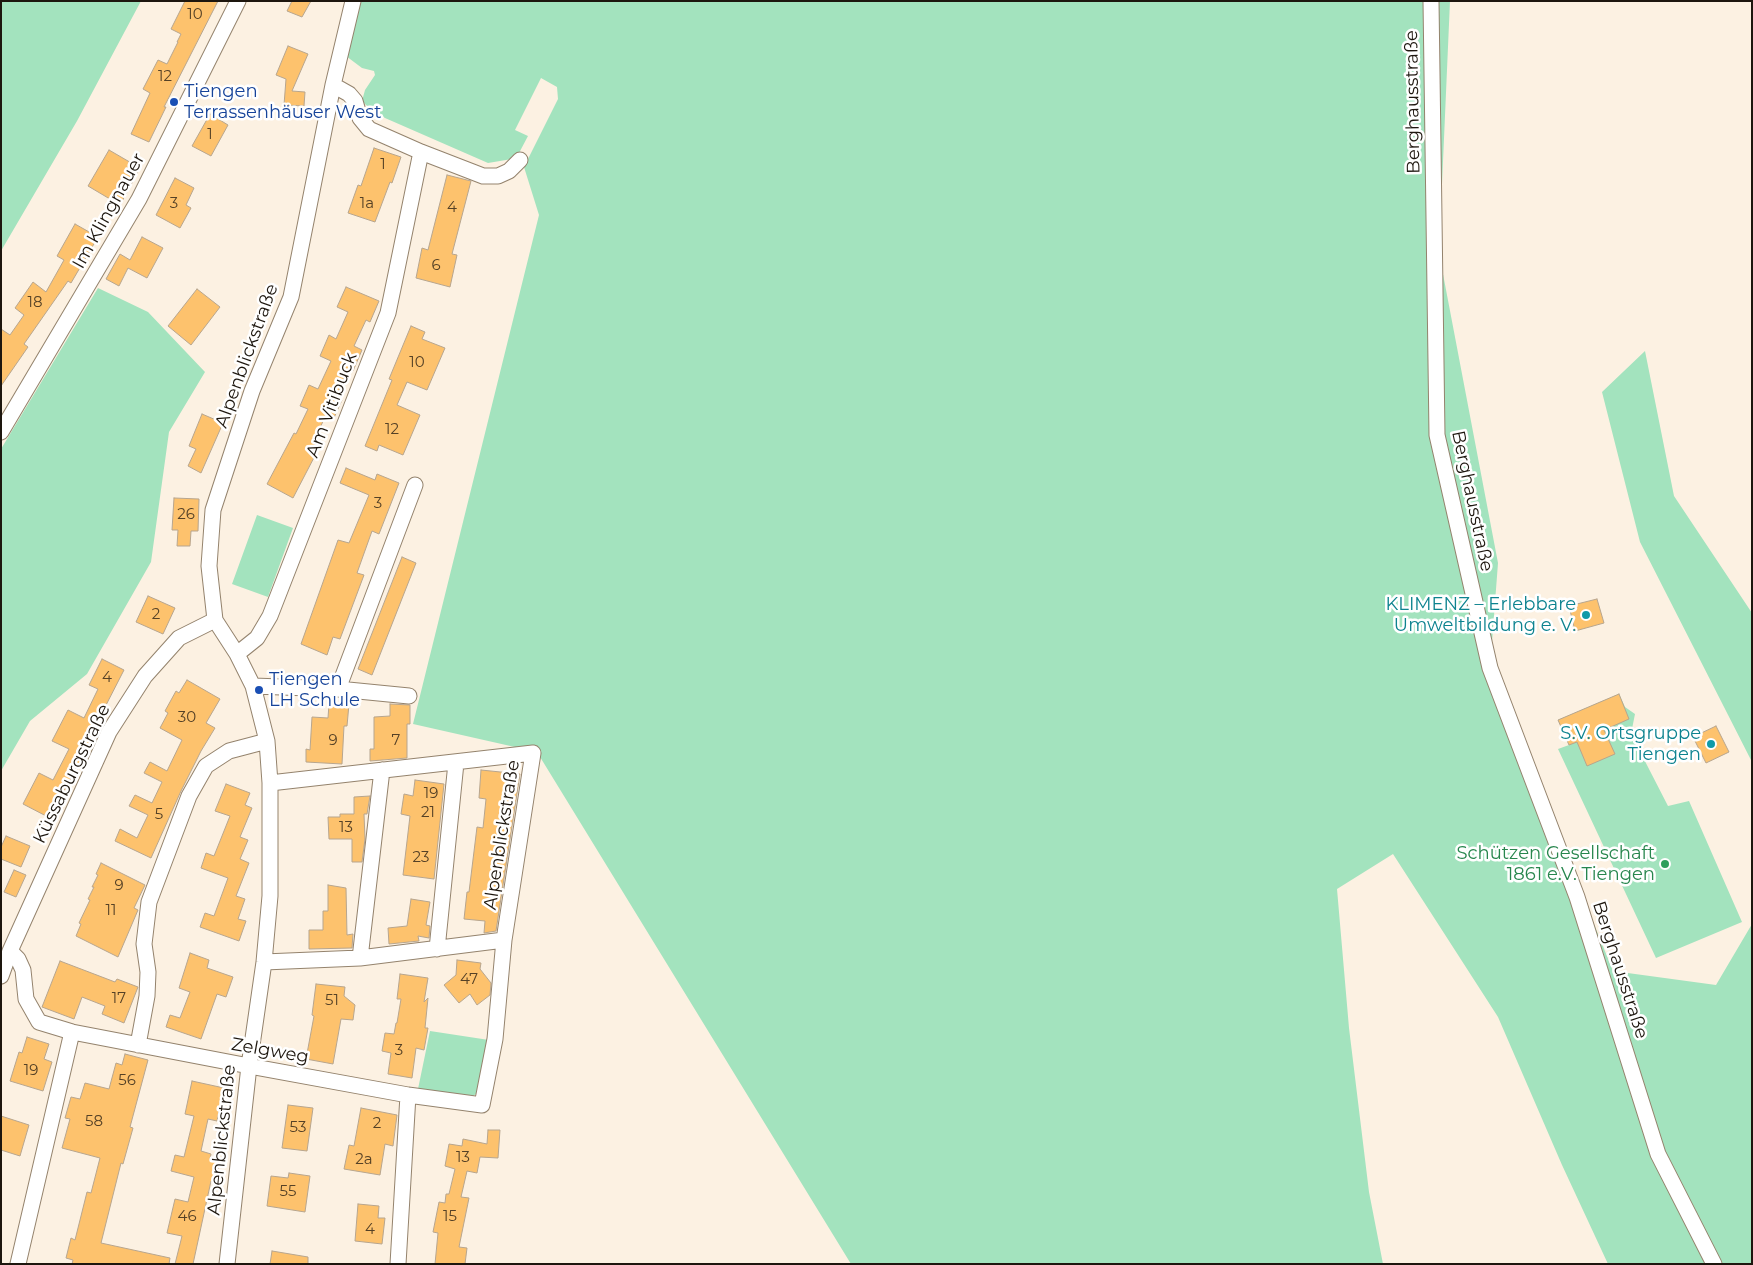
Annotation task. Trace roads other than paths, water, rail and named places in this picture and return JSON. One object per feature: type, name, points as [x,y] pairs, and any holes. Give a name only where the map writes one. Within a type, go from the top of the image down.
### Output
[{"type":"street","name":"Im Klingnauer","points":[[1,432],[139,199],[238,1]]},
{"type":"street","name":"Alpenblickstraße","points":[[227,1264],[249,1066],[264,962],[270,896],[270,783],[267,741],[253,686],[237,654],[216,620],[209,566],[213,510],[252,391],[291,298],[333,85],[353,1]]},
{"type":"street","name":"Berghausstraße","points":[[1431,1],[1436,416],[1439,445],[1490,668],[1577,898],[1658,1154],[1714,1264]]},
{"type":"street","points":[[333,85],[349,94],[355,101],[360,118],[369,129],[421,152],[482,176],[498,176],[509,171],[520,160]]},
{"type":"street","name":"Am Vitibuck","points":[[237,654],[257,638],[270,616],[388,314],[421,152]]},
{"type":"street","points":[[338,689],[415,485]]},
{"type":"street","name":"Küssaburgstraße","points":[[1,976],[10,951],[109,732],[145,676],[179,638],[216,620]]},
{"type":"street","points":[[253,686],[338,689],[409,696]]},
{"type":"street","points":[[138,1045],[147,996],[148,972],[144,944],[149,902],[189,796],[206,766],[229,750],[267,741]]},
{"type":"street","name":"Alpenblickstraße","points":[[270,783],[533,753],[504,940],[495,1038],[482,1106],[408,1095]]},
{"type":"street","points":[[436,949],[456,763]]},
{"type":"street","points":[[360,958],[382,770]]},
{"type":"street","points":[[264,962],[360,958],[504,940]]},
{"type":"street","name":"Zelgweg","points":[[10,951],[18,959],[23,970],[26,998],[38,1022],[72,1032],[408,1095]]},
{"type":"street","points":[[18,1264],[72,1032]]},
{"type":"street","points":[[398,1264],[408,1095]]},
{"type":"place","name":"Tiengen Terrassenhäuser West","points":[[174,102]]},
{"type":"place","name":"KLIMENZ – Erlebbare Umweltbildung e. V.","points":[[1586,615]]},
{"type":"place","name":"Tiengen LH Schule","points":[[259,690]]},
{"type":"place","name":"S.V. Ortsgruppe Tiengen","points":[[1711,744]]},
{"type":"place","name":"Schützen Gesellschaft 1861 e.V. Tiengen","points":[[1665,864]]}]
